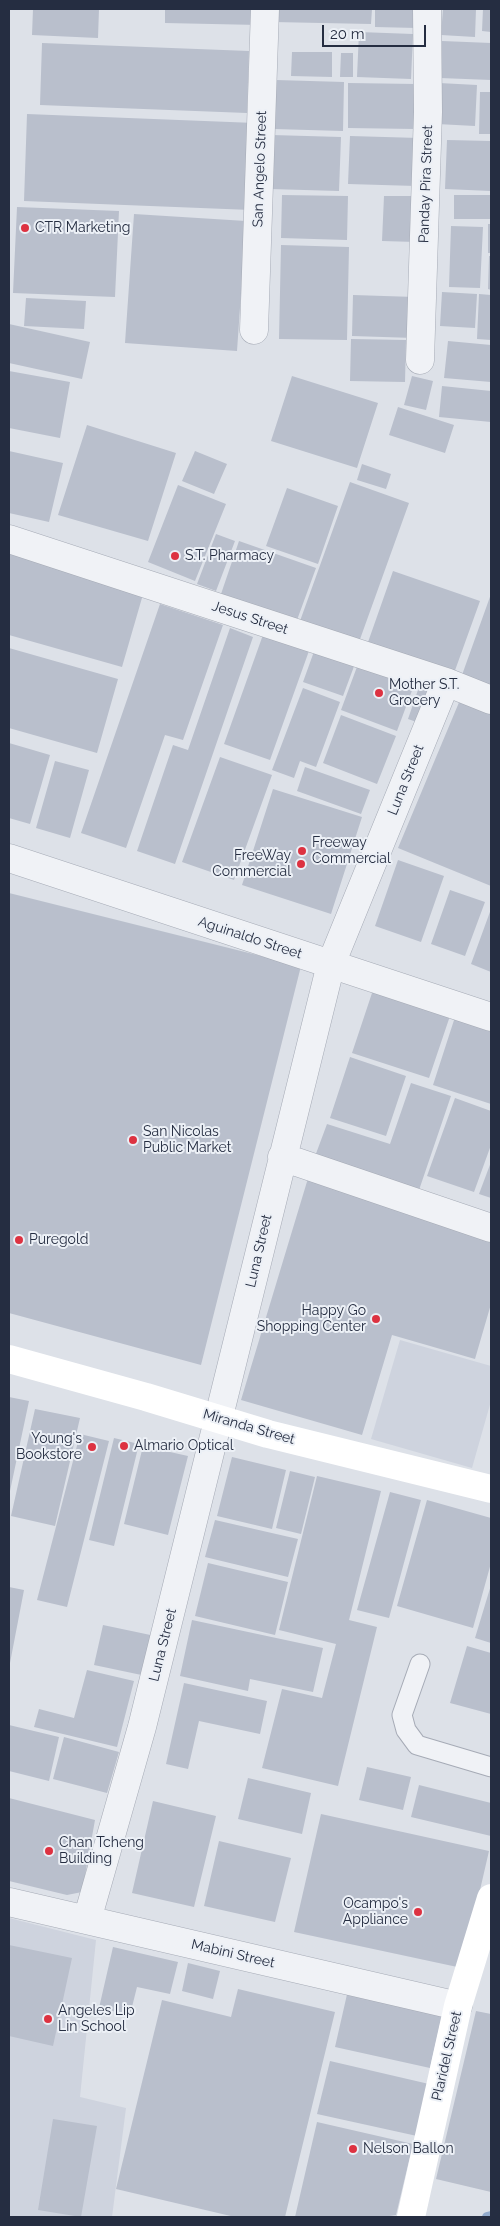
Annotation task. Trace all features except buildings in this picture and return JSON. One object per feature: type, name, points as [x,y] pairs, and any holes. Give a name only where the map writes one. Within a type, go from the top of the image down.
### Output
[{"type":"main road","name":"Miranda Street","points":[[9,1359],[220,1418],[268,1434],[491,1489]]},
{"type":"main road","name":"Plaridel Street","points":[[411,2215],[458,2006],[491,1898]]},
{"type":"street","name":"San Angelo Street","points":[[254,330],[265,9]]},
{"type":"street","name":"Panday Pira Street","points":[[420,360],[428,112],[427,9]]},
{"type":"street","name":"Jesus Street","points":[[9,540],[446,682],[491,700]]},
{"type":"street","name":"Luna Street","points":[[86,1920],[142,1727],[331,964],[446,682]]},
{"type":"street","name":"Aguinaldo Street","points":[[9,858],[491,1018]]},
{"type":"street","points":[[282,1157],[491,1228]]},
{"type":"street","name":"Mabini Street","points":[[9,1902],[458,2006]]},
{"type":"lane","points":[[420,1664],[402,1715],[406,1730],[417,1745],[491,1767]]},
{"type":"shaded area","points":[[400,1340],[491,1366],[491,1401],[472,1468],[371,1439]]},
{"type":"shaded area","name":"Angeles Lip Lin School","points":[[9,1918],[96,1940],[80,2097],[126,2108],[112,2217],[9,2217]]},
{"type":"waterway","points":[[487,2217],[491,2216]]},
{"type":"place","name":"CTR Marketing","points":[[25,228]]},
{"type":"place","name":"S.T. Pharmacy","points":[[175,556]]},
{"type":"place","name":"Mother S.T. Grocery","points":[[379,693]]},
{"type":"place","name":"Freeway Commercial","points":[[302,851]]},
{"type":"place","name":"FreeWay Commercial","points":[[301,864]]},
{"type":"place","name":"San Nicolas Public Market","points":[[133,1140]]},
{"type":"place","name":"Puregold","points":[[19,1240]]},
{"type":"place","name":"Happy Go Shopping Center","points":[[376,1319]]},
{"type":"place","name":"Almario Optical","points":[[124,1446]]},
{"type":"place","name":"Young's Bookstore","points":[[92,1447]]},
{"type":"place","name":"Chan Tcheng Building","points":[[49,1851]]},
{"type":"place","name":"Ocampo's Appliance","points":[[418,1912]]},
{"type":"place","name":"Angeles Lip Lin School","points":[[48,2019]]},
{"type":"place","name":"Nelson Ballon","points":[[353,2149]]}]
